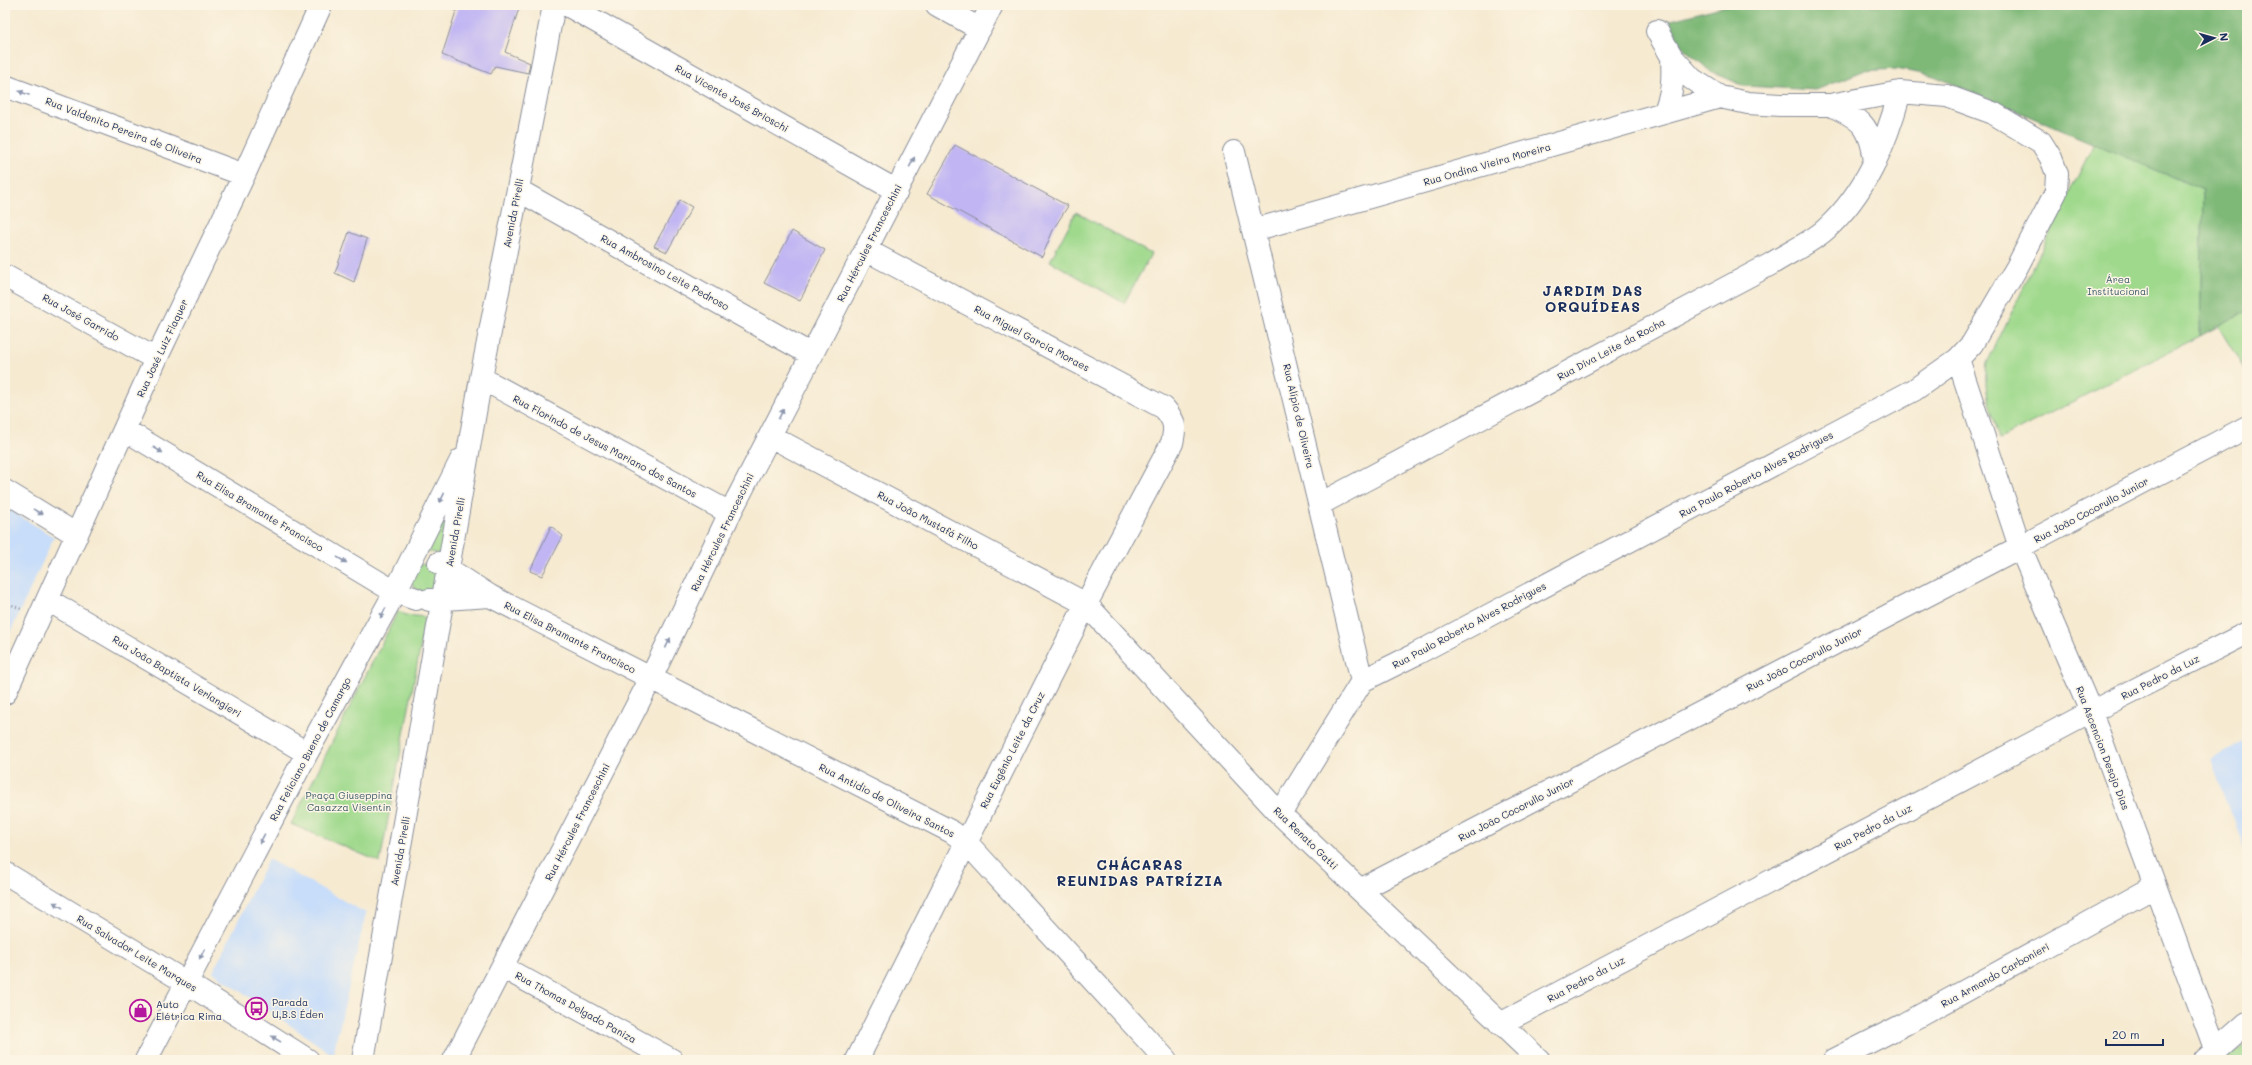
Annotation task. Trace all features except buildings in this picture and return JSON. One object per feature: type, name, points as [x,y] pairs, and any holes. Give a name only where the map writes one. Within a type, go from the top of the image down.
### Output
[{"type":"street","name":"Rua José Luiz Flaquer","points":[[5,693],[156,359],[244,175],[321,5]]},
{"type":"street","name":"Avenida Pirelli","points":[[363,1060],[436,585],[472,438],[481,378],[554,5]]},
{"type":"street","name":"Rua Vicente José Brioschi","points":[[567,5],[897,191]]},
{"type":"street","points":[[937,5],[980,29]]},
{"type":"street","name":"Rua Hércules Franceschini","points":[[454,1060],[651,678],[730,513],[992,5]]},
{"type":"street","points":[[1657,32],[1672,57],[1692,79],[1720,97],[1748,103],[1780,105],[1830,105],[1900,92]]},
{"type":"street","points":[[1664,113],[1671,98],[1674,81],[1672,57]]},
{"type":"street","name":"Rua Valdenito Pereira de Oliveira","points":[[5,86],[244,175]]},
{"type":"street","name":"Rua Diva Leite da Rocha","points":[[1320,504],[1771,264],[1825,230],[1862,187],[1887,136],[1900,92]]},
{"type":"street","name":"Rua Paulo Roberto Alves Rodrigues","points":[[1362,681],[1416,654],[1914,390],[1958,359],[1972,344],[2017,268],[2056,192],[2057,174],[2051,158],[2041,142],[1993,112],[1947,96],[1900,92]]},
{"type":"street","name":"Rua Ondina Vieira Moreira","points":[[1254,230],[1720,97]]},
{"type":"street","points":[[1830,105],[1852,114],[1866,128],[1873,144],[1875,162]]},
{"type":"street","name":"Rua Alípio de Oliveira","points":[[1234,152],[1362,681]]},
{"type":"street","name":"Rua Ambrosino Leite Pedroso","points":[[518,190],[812,355]]},
{"type":"street","name":"Rua Miguel Garcia Moraes","points":[[866,250],[1164,408],[1173,418],[1175,430],[1172,443]]},
{"type":"street","name":"Rua José Garrido","points":[[5,276],[156,359]]},
{"type":"street","name":"Rua Ascencion Desojo Dias","points":[[1958,359],[2020,547],[2090,712],[2154,887],[2210,1056]]},
{"type":"street","name":"Rua Florindo de Jesus Mariano dos Santos","points":[[481,378],[730,513]]},
{"type":"street","name":"Rua João Cocorullo Junior","points":[[1360,890],[2020,547],[2247,427]]},
{"type":"street","name":"Rua Elisa Bramante Francisco","points":[[125,430],[395,592],[436,585],[490,596],[651,678]]},
{"type":"street","name":"Rua João Mustafá Filho","points":[[770,436],[1086,604]]},
{"type":"street","name":"Rua Feliciano Bueno de Camargo","points":[[146,1060],[307,753],[395,592],[472,438]]},
{"type":"street","name":"Rua Eugênio Leite da Cruz","points":[[857,1060],[1086,604],[1172,443]]},
{"type":"street","points":[[5,492],[77,535]]},
{"type":"street","points":[[424,558],[436,585],[408,591],[404,581],[406,570],[414,561],[424,558]]},
{"type":"street","name":"Rua Elisa Bramante Francisco","points":[[436,585],[490,596]]},
{"type":"street","name":"Rua João Baptista Verlangieri","points":[[48,600],[307,753]]},
{"type":"street","name":"Rua Renato Gatti","points":[[1086,604],[1280,814],[1539,1060]]},
{"type":"street","name":"Rua Pedro da Luz","points":[[1500,1024],[2090,712],[2247,633]]},
{"type":"street","name":"Rua Antidio de Oliveira Santos","points":[[651,678],[952,832],[966,842],[1166,1060]]},
{"type":"street","points":[[1280,814],[1362,681]]},
{"type":"street","name":"Rua Salvador Leite Marques","points":[[5,873],[187,983],[308,1060]]},
{"type":"street","name":"Rua Armando Carbonieri","points":[[1834,1060],[1905,1024],[2154,887]]},
{"type":"street","name":"Rua Thomas Delgado Paniza","points":[[502,967],[672,1060]]},
{"type":"street","points":[[2210,1056],[2247,1022]]},
{"type":"shaded area","points":[[5,507],[54,537],[5,644]]},
{"type":"shaded area","points":[[2247,740],[2247,855],[2211,760]]},
{"type":"shaded area","points":[[268,859],[366,913],[333,1055],[213,972]]},
{"type":"green space","points":[[1729,5],[2247,5],[2247,311],[2200,336],[2203,190],[1934,76],[1896,69],[1863,71],[1816,90],[1744,86],[1710,71],[1678,43],[1664,22]]},
{"type":"green space","name":"Área Institucional","points":[[2094,143],[2203,190],[2200,336],[2000,439],[1991,411],[1987,392],[1987,363]]},
{"type":"green space","points":[[1076,212],[1151,254],[1124,303],[1050,261]]},
{"type":"green space","points":[[2247,311],[2247,374],[2218,326]]},
{"type":"green space","points":[[461,480],[443,559],[439,554],[426,551]]},
{"type":"green space","points":[[425,564],[435,568],[439,578],[435,588],[425,592],[415,588],[411,578],[415,568]]},
{"type":"green space","name":"Praça Giuseppina Casazza Visentin","points":[[398,611],[406,615],[426,617],[380,862],[291,824]]},
{"type":"green space","points":[[2247,1043],[2247,1060],[2224,1060],[2246,1044]]},
{"type":"place","name":"Parada U,B.S Éden","points":[[256,1008]]},
{"type":"place","name":"Auto Elétrica Rima","points":[[141,1010]]},
{"type":"district","name":"JARDIM DAS ORQUÍDEAS","points":[[1593,298]]},
{"type":"district","name":"CHÁCARAS REUNIDAS PATRÍZIA","points":[[1140,872]]}]
